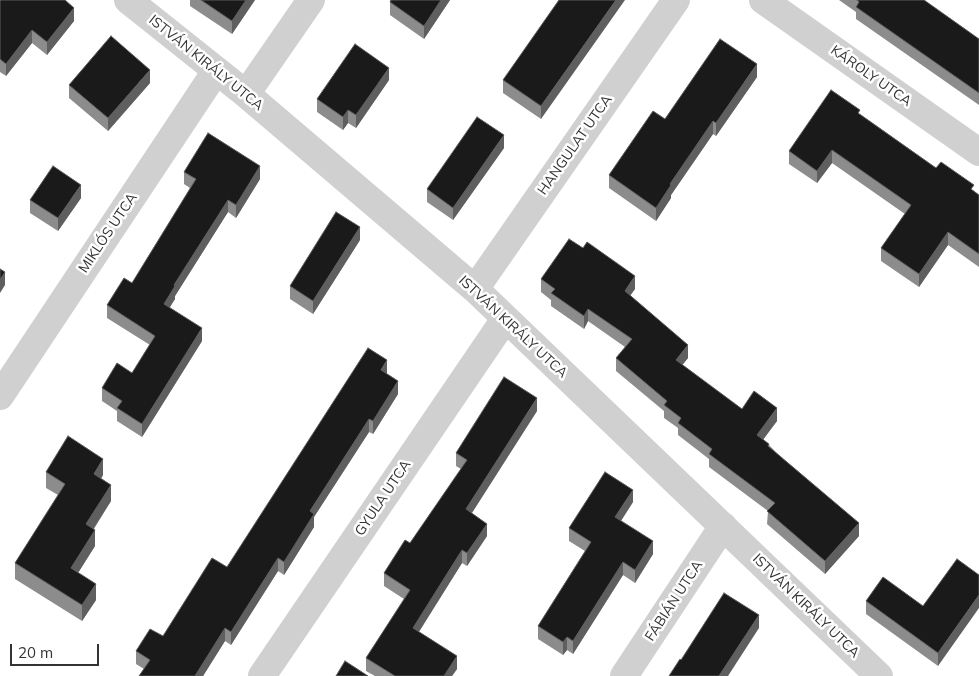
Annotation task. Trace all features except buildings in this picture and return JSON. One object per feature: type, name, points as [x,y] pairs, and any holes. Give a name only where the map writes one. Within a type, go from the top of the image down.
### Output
[{"type":"street","name":"ISTVÁN KIRÁLY UTCA","points":[[128,0],[246,94],[475,289],[504,319],[879,676]]},
{"type":"street","points":[[246,94],[311,0]]},
{"type":"street","name":"HANGULAT UTCA","points":[[475,289],[676,0]]},
{"type":"street","name":"KÁROLY UTCA","points":[[763,0],[979,152]]},
{"type":"street","name":"MIKLÓS UTCA","points":[[0,396],[216,71]]},
{"type":"street","name":"GYULA UTCA","points":[[262,676],[504,319]]},
{"type":"street","name":"FÁBIÁN UTCA","points":[[624,676],[723,526]]}]
